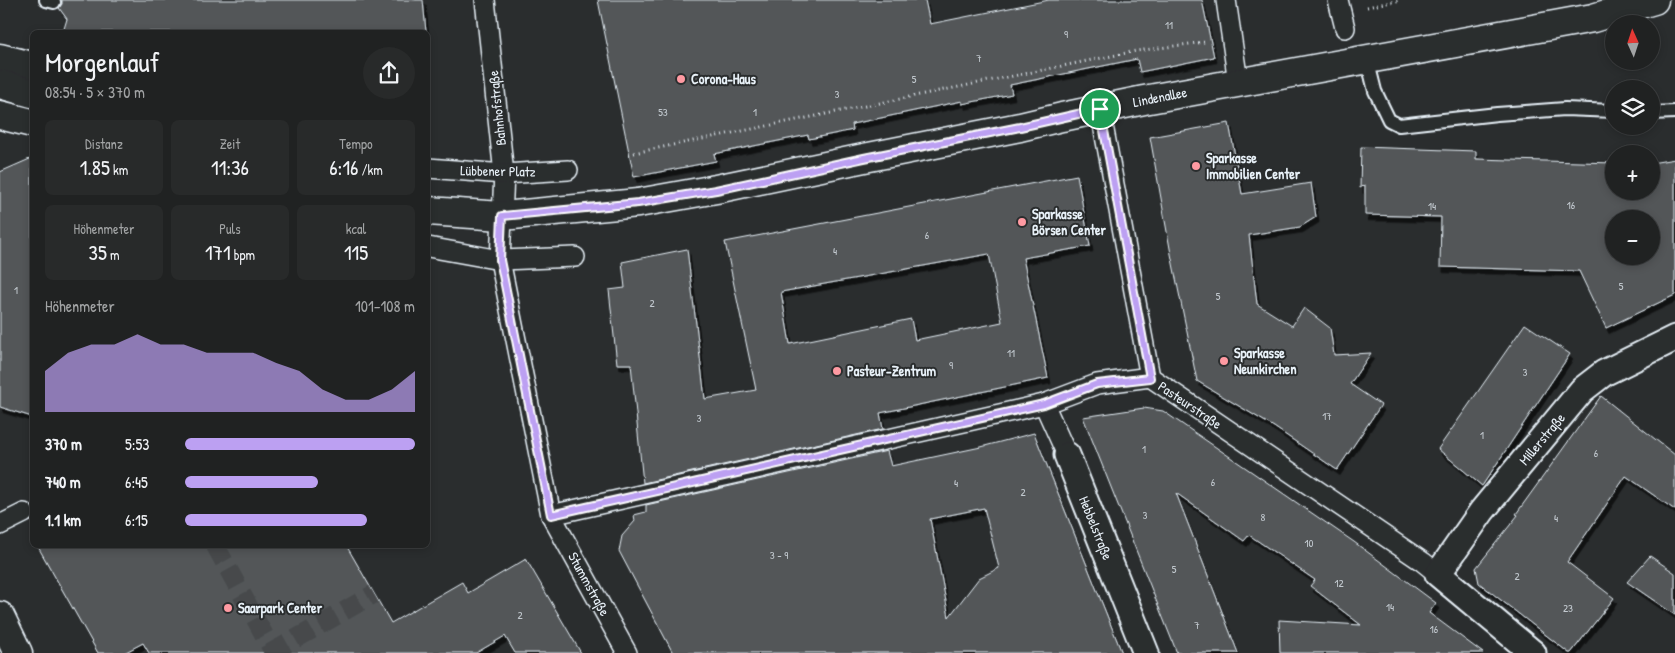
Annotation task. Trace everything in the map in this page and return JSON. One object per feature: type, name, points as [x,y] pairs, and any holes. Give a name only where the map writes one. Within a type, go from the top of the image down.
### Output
[{"type":"main road","name":"Lindenallee","points":[[430,211],[502,216],[638,203],[716,190],[1100,109],[1238,82],[1593,18],[1654,0]]},
{"type":"main road","points":[[0,58],[30,66]]},
{"type":"main road","points":[[0,84],[30,92]]},
{"type":"main road","points":[[0,115],[30,122]]},
{"type":"main road","points":[[0,616],[16,652]]},
{"type":"street","name":"Bahnhofstraße","points":[[485,0],[504,174],[500,260]]},
{"type":"street","points":[[1226,0],[1238,82]]},
{"type":"street","points":[[1338,0],[1345,28]]},
{"type":"street","points":[[1100,109],[1150,378]]},
{"type":"street","name":"Lübbener Platz","points":[[430,168],[504,174],[568,170]]},
{"type":"street","points":[[430,247],[500,260],[575,257]]},
{"type":"street","name":"Stummstraße","points":[[500,260],[551,515],[627,653]]},
{"type":"street","name":"Millerstraße","points":[[1438,574],[1482,511],[1582,390],[1604,373],[1675,338]]},
{"type":"street","name":"Pasteurstraße","points":[[551,515],[1044,404],[1097,384],[1150,378],[1423,562],[1533,653]]},
{"type":"street","name":"Hebbelstraße","points":[[1044,404],[1067,455],[1146,653]]},
{"type":"street","points":[[0,525],[24,513]]},
{"type":"lane","points":[[1367,59],[1375,91],[1390,120],[1399,125],[1516,112],[1605,111]]},
{"type":"lane","points":[[1660,113],[1675,112]]},
{"type":"path","points":[[1365,7],[1401,0]]},
{"type":"path","points":[[629,154],[1136,51],[1211,41]]},
{"type":"building","points":[[62,0],[423,0],[426,30],[64,30],[67,19],[59,8]]},
{"type":"building","points":[[598,0],[925,0],[930,24],[1049,0],[1202,0],[1214,57],[1140,72],[1137,59],[1010,85],[1012,94],[962,104],[962,101],[852,124],[853,130],[809,139],[808,135],[714,154],[716,161],[634,177]]},
{"type":"building","points":[[1229,123],[1242,194],[1311,183],[1316,217],[1300,227],[1249,235],[1257,304],[1292,326],[1304,308],[1330,328],[1334,355],[1371,353],[1350,384],[1381,405],[1337,470],[1274,427],[1197,381],[1171,254],[1150,137]]},
{"type":"building","points":[[1361,147],[1476,151],[1476,159],[1605,163],[1605,200],[1660,200],[1660,162],[1675,159],[1675,295],[1606,328],[1579,271],[1440,267],[1441,217],[1365,215],[1365,185],[1360,188]]},
{"type":"building","points":[[30,159],[30,416],[0,407],[0,172]]},
{"type":"building","points":[[1077,175],[1090,246],[1023,258],[1048,378],[880,413],[883,429],[643,483],[631,364],[617,364],[609,290],[625,288],[622,262],[687,249],[705,399],[756,390],[725,242]],"holes":[[[989,254],[1002,322],[915,340],[911,319],[790,344],[781,292]]]},
{"type":"building","points":[[1525,324],[1570,354],[1482,486],[1438,449]]},
{"type":"building","points":[[1601,396],[1675,455],[1675,510],[1626,476],[1567,562],[1614,598],[1571,653],[1569,653],[1479,583],[1476,568],[1518,515],[1516,514]]},
{"type":"building","points":[[1144,408],[1163,411],[1354,542],[1436,603],[1429,613],[1483,653],[1280,653],[1279,620],[1361,625],[1310,586],[1315,580],[1249,535],[1244,541],[1176,493],[1238,653],[1177,653],[1083,417]]},
{"type":"building","points":[[1034,433],[1122,653],[673,653],[619,551],[622,536],[635,521],[634,515],[646,512],[646,505],[887,451],[891,466],[981,447]],"holes":[[[984,508],[999,568],[979,578],[949,617],[930,519]]]},
{"type":"building","name":"Saarpark Center","points":[[39,548],[348,548],[391,623],[462,582],[468,593],[526,559],[581,653],[515,653],[505,636],[476,653],[149,653],[143,643],[124,653],[98,653]]},
{"type":"building","points":[[1650,556],[1675,573],[1675,615],[1627,582]]},
{"type":"tunnel","points":[[217,548],[274,653]]},
{"type":"tunnel","points":[[271,653],[374,594]]},
{"type":"place","name":"Corona-Haus","points":[[681,79]]},
{"type":"place","name":"Sparkasse Immobilien Center","points":[[1196,166]]},
{"type":"place","name":"Sparkasse Börsen Center","points":[[1022,222]]},
{"type":"place","name":"Sparkasse Neunkirchen","points":[[1224,361]]},
{"type":"place","name":"Pasteur-Zentrum","points":[[837,371]]},
{"type":"place","name":"Saarpark Center","points":[[228,608]]},
{"type":"route","points":[[1100,109],[1150,378],[1097,384],[1044,404],[551,515],[500,260],[502,216],[638,203],[716,190],[1100,109]]}]
